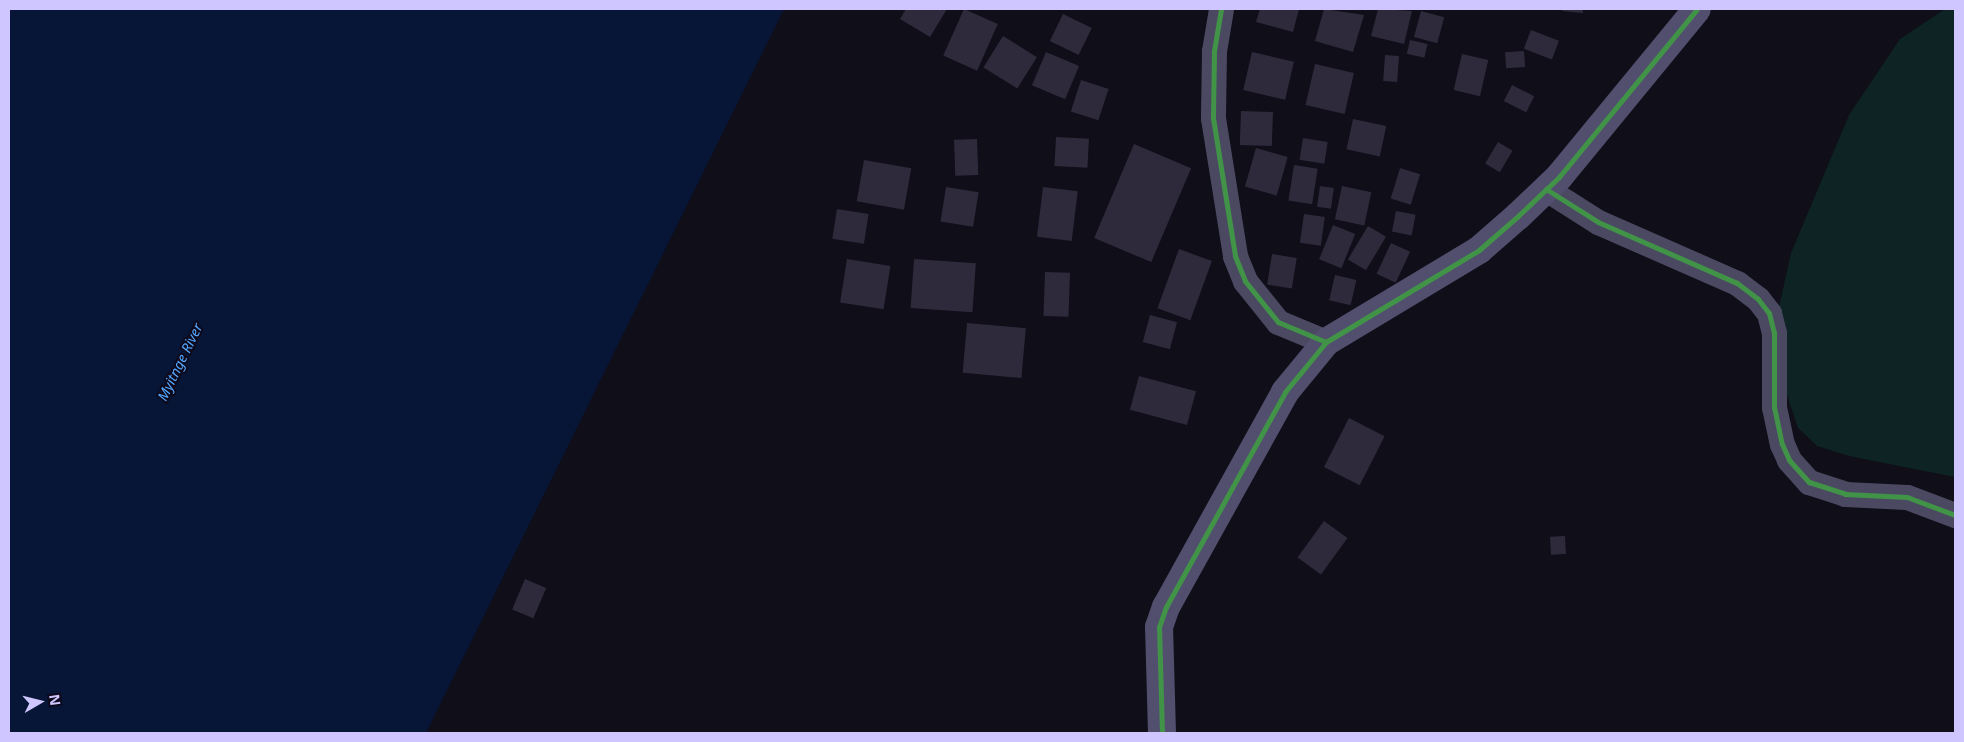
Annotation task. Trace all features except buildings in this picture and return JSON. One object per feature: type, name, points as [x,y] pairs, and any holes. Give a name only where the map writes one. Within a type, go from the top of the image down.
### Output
[{"type":"street","points":[[1221,9],[1214,51],[1213,118],[1235,256],[1244,281],[1278,322],[1326,342]]},
{"type":"street","points":[[1162,733],[1159,627],[1166,607],[1285,392],[1326,342],[1479,250],[1546,189],[1697,9]]},
{"type":"street","points":[[1546,189],[1598,222],[1737,283],[1763,305],[1774,333],[1778,426],[1790,460],[1809,482],[1844,494],[1907,497],[1955,515]]},
{"type":"green space","points":[[1945,9],[1955,9],[1955,477],[1849,456],[1817,446],[1798,428],[1786,392],[1779,307],[1791,253],[1849,115],[1900,39]]},
{"type":"water","name":"Myitnge River","points":[[9,9],[784,9],[426,733],[9,733]]},
{"type":"cycle path","points":[[1221,9],[1214,51],[1213,118],[1235,256],[1245,281],[1278,322],[1326,342]]},
{"type":"cycle path","points":[[1162,733],[1159,627],[1166,607],[1285,392],[1326,342],[1479,250],[1518,216],[1559,177],[1697,9]]},
{"type":"cycle path","points":[[1546,189],[1598,222],[1737,283],[1758,299],[1769,313],[1774,333],[1774,407],[1782,444],[1789,460],[1809,482],[1845,494],[1907,497],[1955,515]]}]
